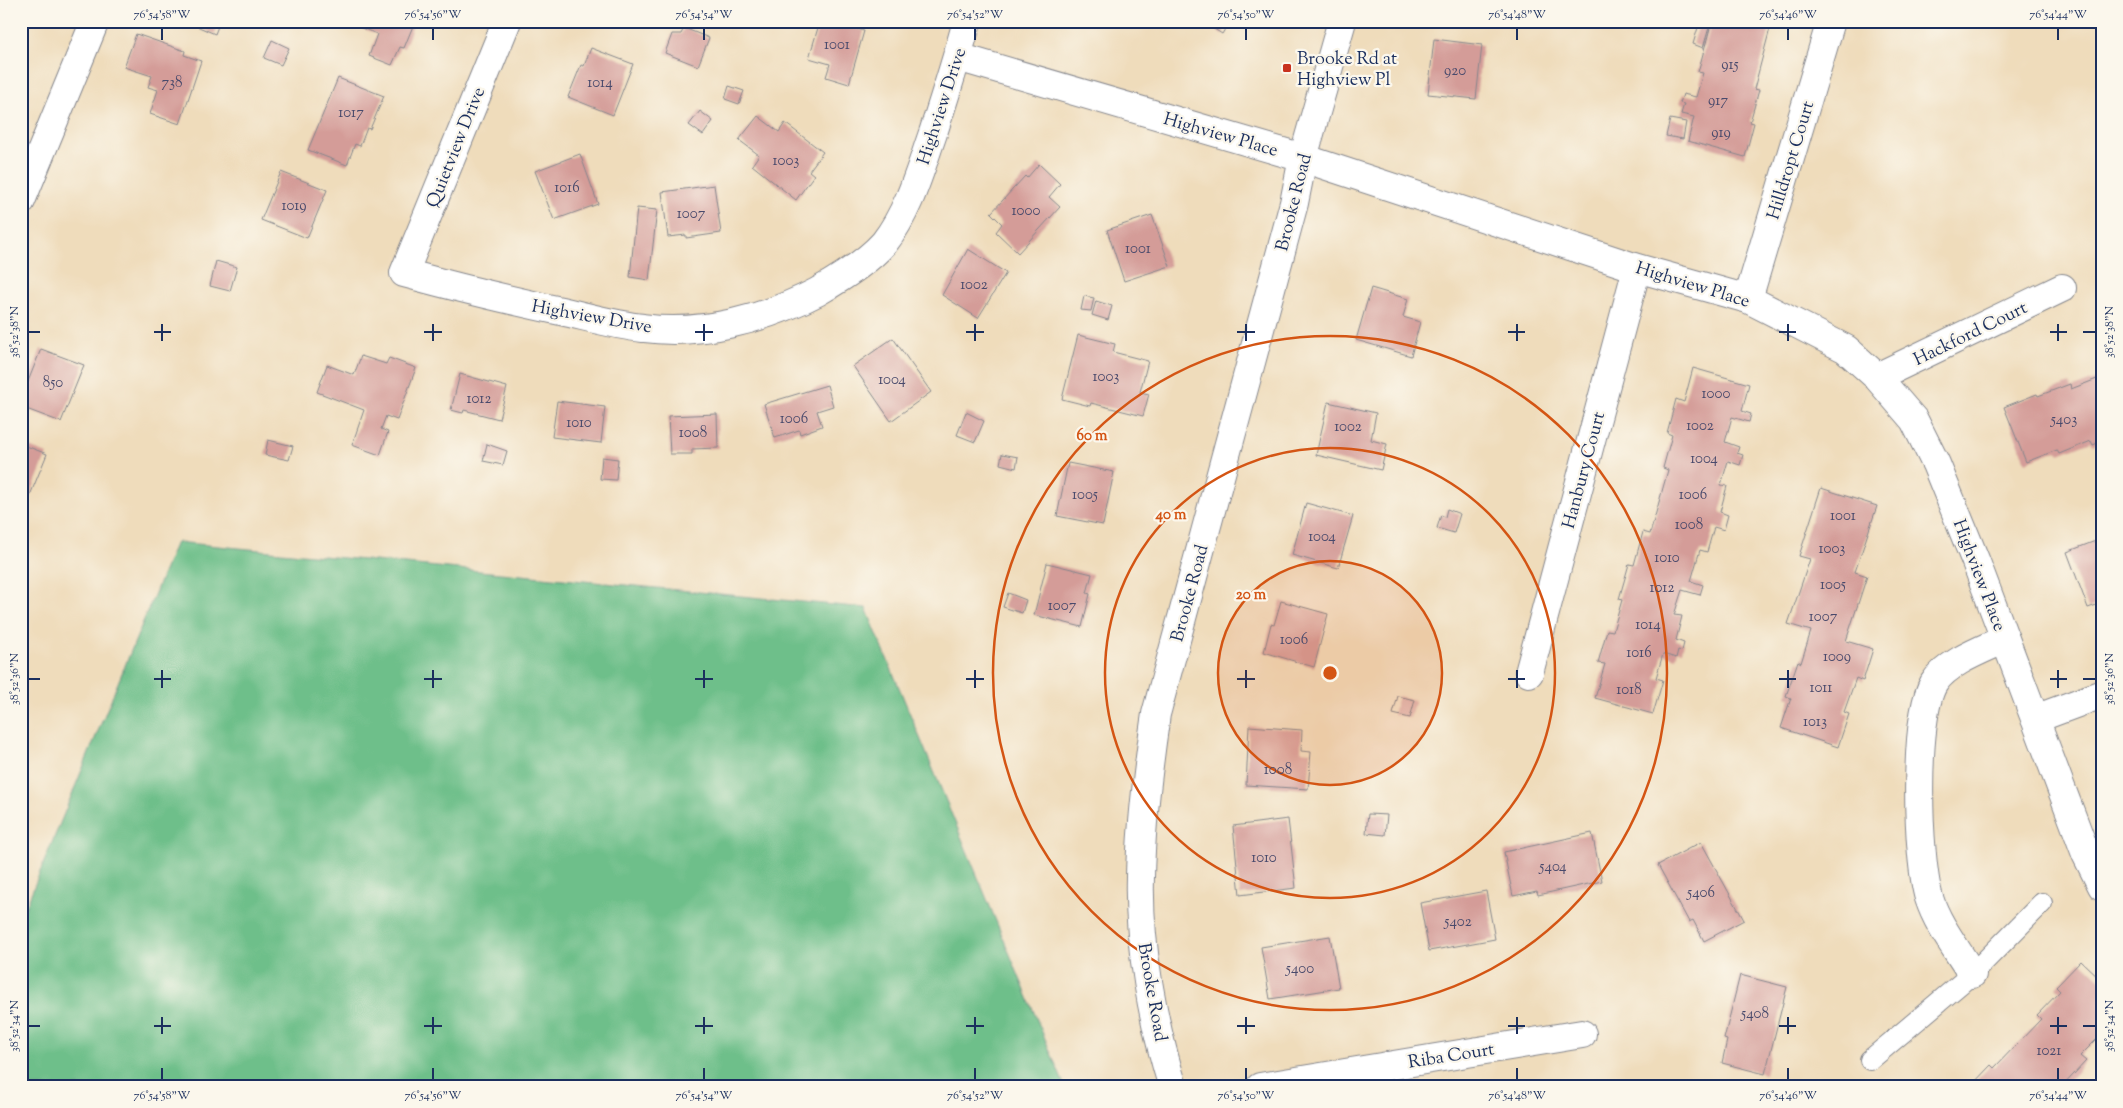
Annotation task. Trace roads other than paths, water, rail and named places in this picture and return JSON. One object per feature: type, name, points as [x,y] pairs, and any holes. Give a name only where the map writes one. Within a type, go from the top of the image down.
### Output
[{"type":"street","points":[[21,201],[96,21]]},
{"type":"street","name":"Quietview Drive","points":[[404,273],[507,21]]},
{"type":"street","name":"Highview Drive","points":[[404,273],[510,301],[643,328],[683,329],[722,324],[756,318],[798,302],[851,270],[883,243],[892,230],[914,190],[958,57],[967,21]]},
{"type":"street","name":"Brooke Road","points":[[1173,1087],[1166,1064],[1149,985],[1143,935],[1140,878],[1146,785],[1156,714],[1294,203],[1303,158],[1342,21]]},
{"type":"street","name":"Hilldropt Court","points":[[1748,299],[1831,21]]},
{"type":"street","name":"Highview Place","points":[[958,57],[1303,158],[1637,268],[1748,299],[1846,349],[1862,361],[1914,420],[1936,464],[2005,639],[2086,854],[2102,886]]},
{"type":"street","name":"Hanbury Court","points":[[1529,672],[1637,268]]},
{"type":"street","name":"Hackford Court","points":[[1877,377],[2062,288]]},
{"type":"street","points":[[1972,974],[1942,927],[1929,897],[1921,838],[1920,762],[1926,704],[1934,682],[1942,673],[1953,666],[2005,639]]},
{"type":"street","points":[[2035,719],[2102,694]]},
{"type":"street","name":"Riba Court","points":[[1260,1087],[1582,1034]]},
{"type":"lane","points":[[1870,1060],[1972,974],[2042,903]]},
{"type":"place","name":"Brooke Rd at Highview Pl","points":[[1287,68]]}]
